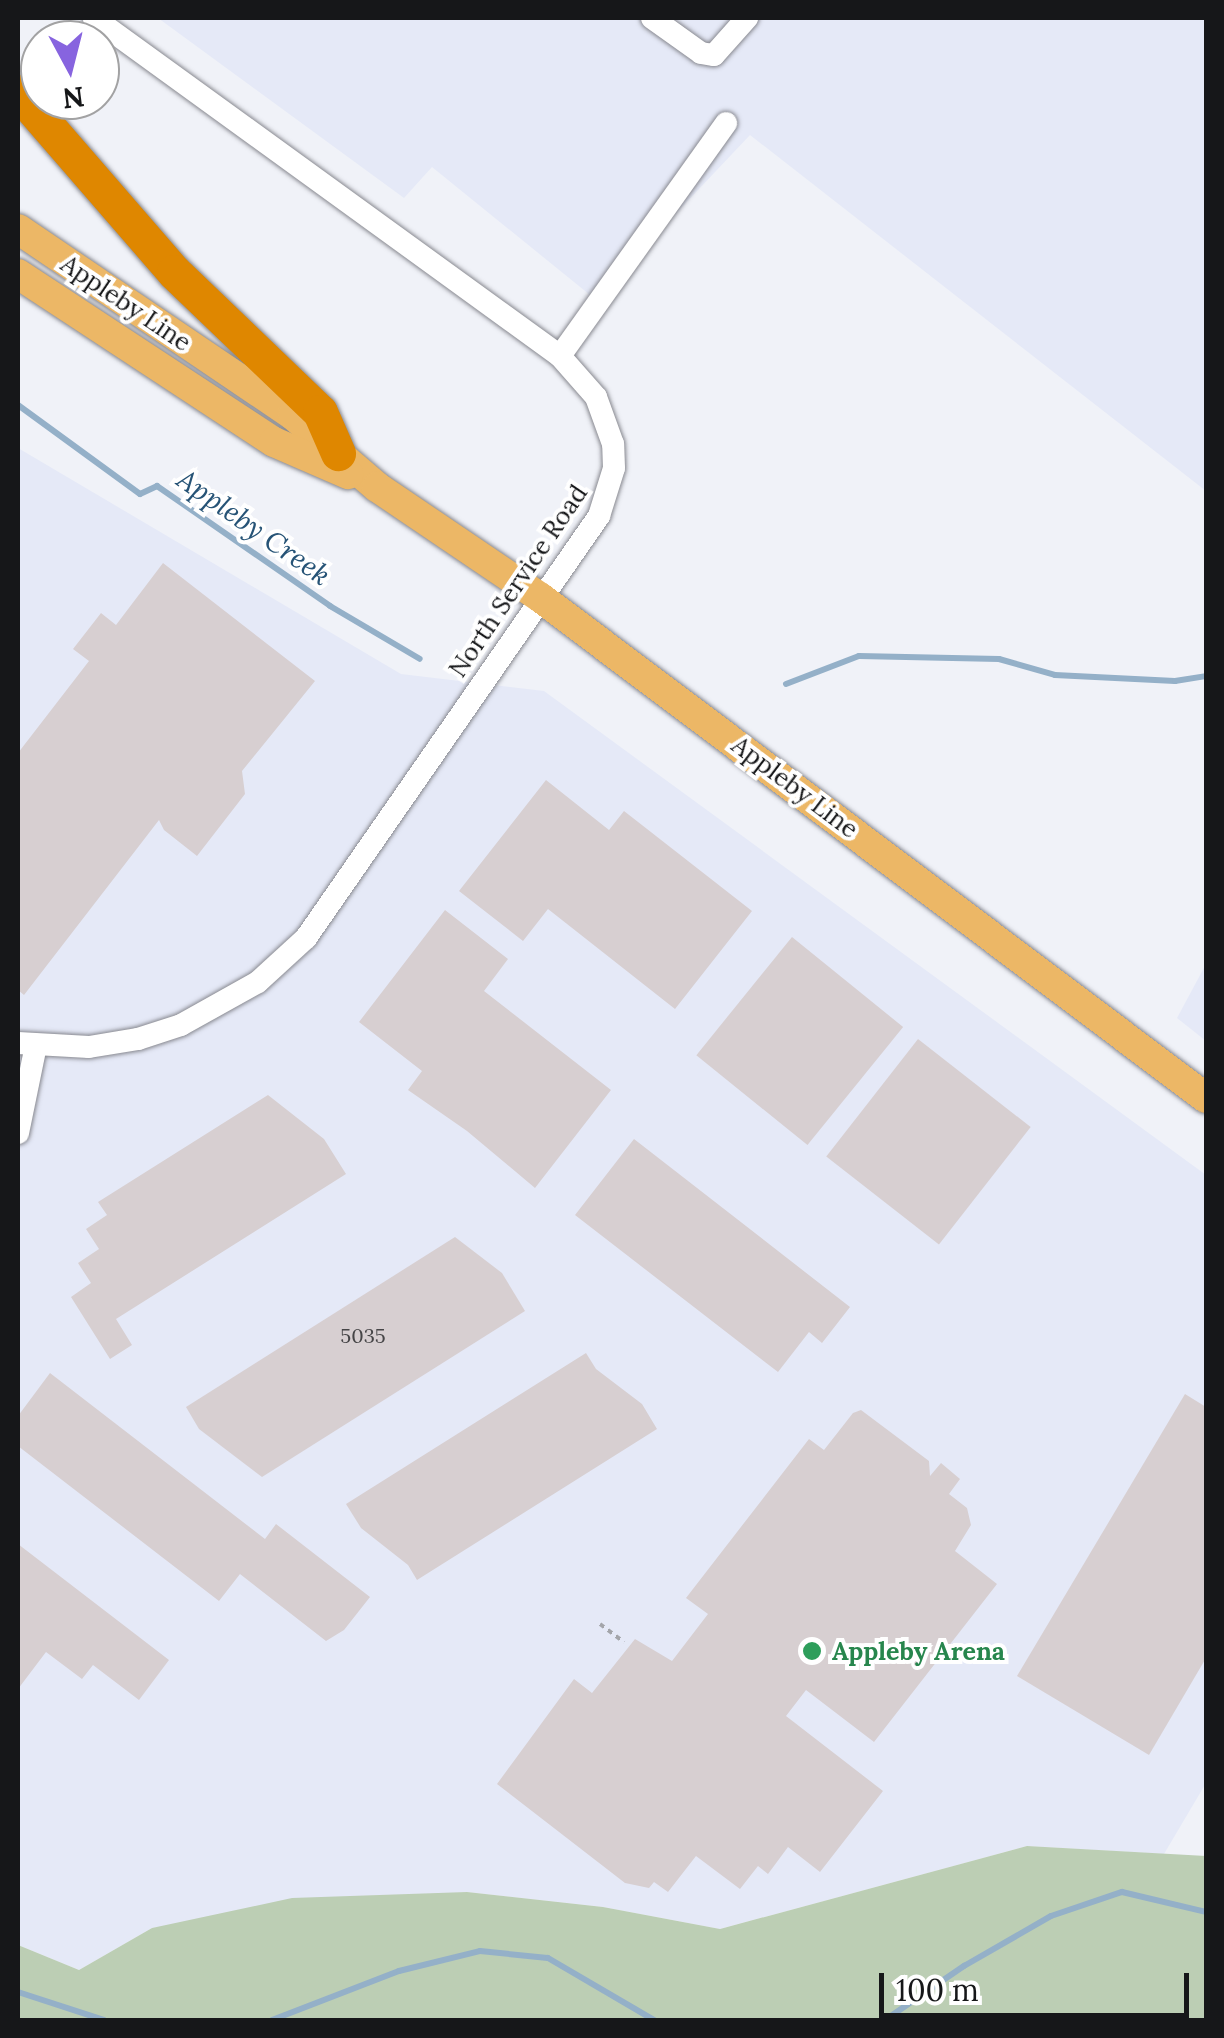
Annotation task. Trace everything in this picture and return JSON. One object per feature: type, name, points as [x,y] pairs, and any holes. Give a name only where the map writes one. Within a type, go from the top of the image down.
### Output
[{"type":"highway","points":[[18,92],[174,272],[320,412],[338,453]]},
{"type":"main road","name":"Appleby Line","points":[[18,229],[293,415],[377,486],[541,598],[1206,1098]]},
{"type":"main road","name":"Appleby Line","points":[[18,274],[274,442],[377,486]]},
{"type":"street","name":"North Service Road","points":[[27,1044],[89,1048],[181,1026],[258,982],[306,938],[599,516],[610,494],[614,468],[613,444],[596,397],[560,356],[94,18]]},
{"type":"street","points":[[652,18],[700,53],[714,55],[747,18]]},
{"type":"street","points":[[560,356],[726,123]]},
{"type":"street","points":[[18,1133],[27,1044]]},
{"type":"path","points":[[600,1624],[624,1642]]},
{"type":"shaded area","points":[[158,18],[1206,18],[1206,491],[750,135],[595,299],[432,167],[404,198]]},
{"type":"shaded area","points":[[18,448],[401,674],[544,691],[1206,1175],[1206,1783],[1164,1854],[1027,1846],[720,1929],[603,1907],[467,1892],[152,1928],[79,1970],[18,1945]]},
{"type":"shaded area","points":[[1206,964],[1206,1041],[1177,1018]]},
{"type":"green space","points":[[1027,1846],[1206,1856],[1206,2020],[18,2020],[18,1945],[79,1970],[152,1928],[292,1898],[467,1892],[603,1907],[720,1929]]},
{"type":"building","points":[[163,563],[315,681],[242,771],[245,794],[197,856],[164,830],[159,820],[24,995],[18,990],[18,753],[89,661],[73,649],[101,613],[116,625]]},
{"type":"building","points":[[546,780],[609,830],[624,811],[752,911],[675,1009],[548,909],[523,941],[459,891]]},
{"type":"building","points":[[445,910],[508,959],[484,991],[611,1090],[535,1188],[467,1131],[408,1090],[422,1071],[359,1022]]},
{"type":"building","points":[[792,937],[903,1027],[807,1145],[696,1055]]},
{"type":"building","points":[[918,1039],[1031,1127],[939,1244],[826,1156]]},
{"type":"building","points":[[268,1095],[324,1139],[346,1174],[116,1319],[132,1345],[110,1359],[71,1297],[91,1283],[78,1263],[99,1249],[86,1229],[107,1215],[98,1202]]},
{"type":"building","points":[[634,1139],[850,1307],[822,1343],[809,1332],[778,1372],[575,1215]]},
{"type":"building","points":[[455,1237],[502,1273],[525,1311],[262,1477],[199,1429],[186,1407]]},
{"type":"building","points":[[586,1353],[596,1369],[642,1404],[657,1429],[417,1580],[408,1565],[361,1528],[346,1504]]},
{"type":"building","points":[[50,1373],[265,1539],[276,1524],[370,1597],[344,1630],[326,1641],[240,1574],[219,1601],[18,1446],[18,1416]]},
{"type":"building","points":[[1185,1394],[1206,1407],[1206,1658],[1149,1755],[1017,1676]]},
{"type":"building","name":"Appleby Arena","points":[[861,1410],[929,1461],[930,1476],[941,1463],[960,1479],[949,1494],[967,1508],[971,1525],[955,1551],[997,1584],[874,1742],[806,1690],[786,1716],[883,1791],[820,1872],[788,1847],[768,1874],[758,1866],[740,1889],[696,1856],[668,1892],[654,1882],[649,1888],[625,1883],[497,1784],[574,1679],[592,1693],[635,1639],[672,1661],[708,1614],[686,1598],[809,1439],[824,1450],[853,1413]]},
{"type":"building","points":[[18,1544],[169,1660],[139,1700],[93,1665],[82,1679],[46,1652],[18,1689]]},
{"type":"waterway","name":"Appleby Creek","points":[[18,405],[140,494],[157,486],[330,606],[420,659]]},
{"type":"waterway","name":"Appleby Creek","points":[[786,684],[859,656],[999,659],[1055,675],[1175,681],[1206,676]]},
{"type":"waterway","name":"Appleby Creek","points":[[885,2020],[964,1966],[1051,1916],[1122,1892],[1206,1912]]},
{"type":"waterway","name":"Appleby Creek","points":[[272,2020],[399,1971],[480,1951],[548,1958],[654,2020]]},
{"type":"waterway","name":"Appleby Creek","points":[[18,1992],[104,2020]]},
{"type":"place","name":"Appleby Arena","points":[[812,1651]]}]
